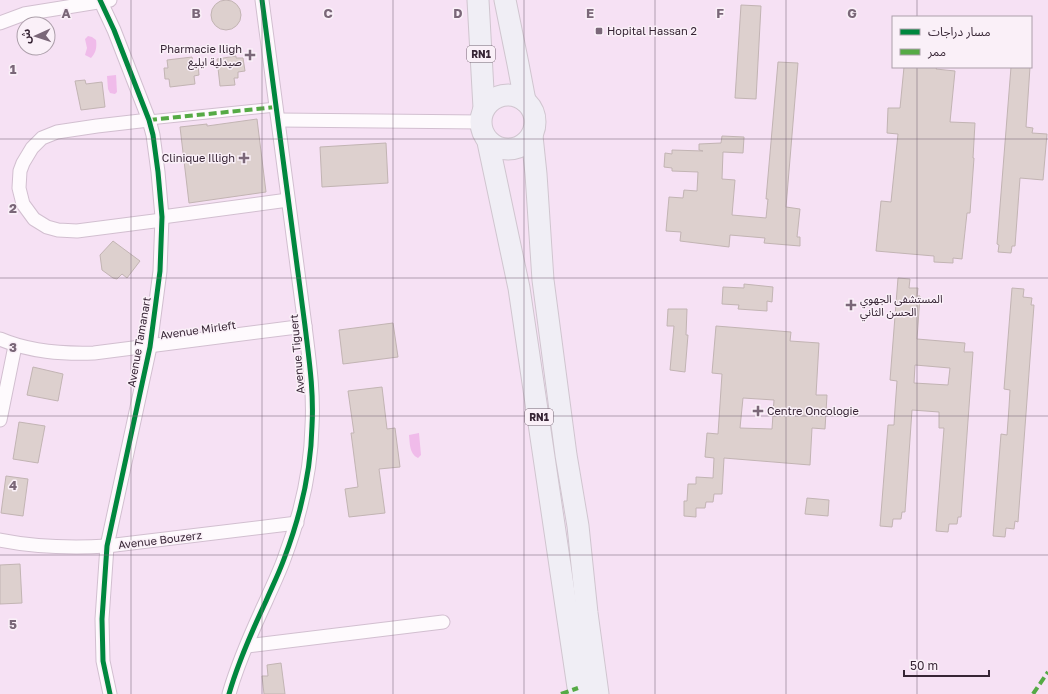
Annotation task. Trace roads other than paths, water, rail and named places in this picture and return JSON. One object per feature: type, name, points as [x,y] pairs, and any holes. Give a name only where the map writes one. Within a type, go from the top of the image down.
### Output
[{"type":"highway","name":"RN1","points":[[478,0],[483,135],[488,142],[519,288],[579,694]]},
{"type":"highway","name":"RN1","points":[[505,0],[525,101],[534,115],[535,123],[532,136],[543,280],[566,455],[578,526],[587,613],[598,694]]},
{"type":"highway","points":[[482,115],[498,96],[516,96],[525,101]]},
{"type":"highway","points":[[488,142],[495,147],[510,150],[525,144],[532,136]]},
{"type":"street","points":[[0,23],[24,14],[104,0]]},
{"type":"street","name":"Avenue Tamanart","points":[[104,0],[149,120],[153,135],[162,219],[160,271],[150,347],[107,546],[103,633],[104,661],[110,694]]},
{"type":"street","name":"Avenue Tiguert","points":[[229,694],[247,646],[284,561],[297,523],[307,472],[312,426],[310,374],[305,326],[262,0]]},
{"type":"street","points":[[276,107],[149,120],[57,132],[42,138],[32,148],[20,171],[19,188],[22,204],[34,219],[47,227],[58,230],[77,231],[288,200]]},
{"type":"street","points":[[279,120],[482,115]]},
{"type":"street","name":"Avenue Mirleft","points":[[0,339],[15,346],[62,354],[94,353],[305,326]]},
{"type":"street","points":[[0,420],[15,346]]},
{"type":"street","name":"Avenue Bouzerz","points":[[0,540],[14,543],[75,548],[107,546],[297,523]]},
{"type":"street","points":[[247,646],[443,622]]},
{"type":"place","name":"Hopital Hassan 2","points":[[599,31]]},
{"type":"place","name":"Pharmacie Iligh صيدلية ايليغ","points":[[250,55]]},
{"type":"place","name":"Clinique Illigh","points":[[244,158]]},
{"type":"place","name":"المستشفى الجهوي الحسن الثاني","points":[[851,305]]},
{"type":"place","name":"Centre Oncologie","points":[[758,411]]}]
